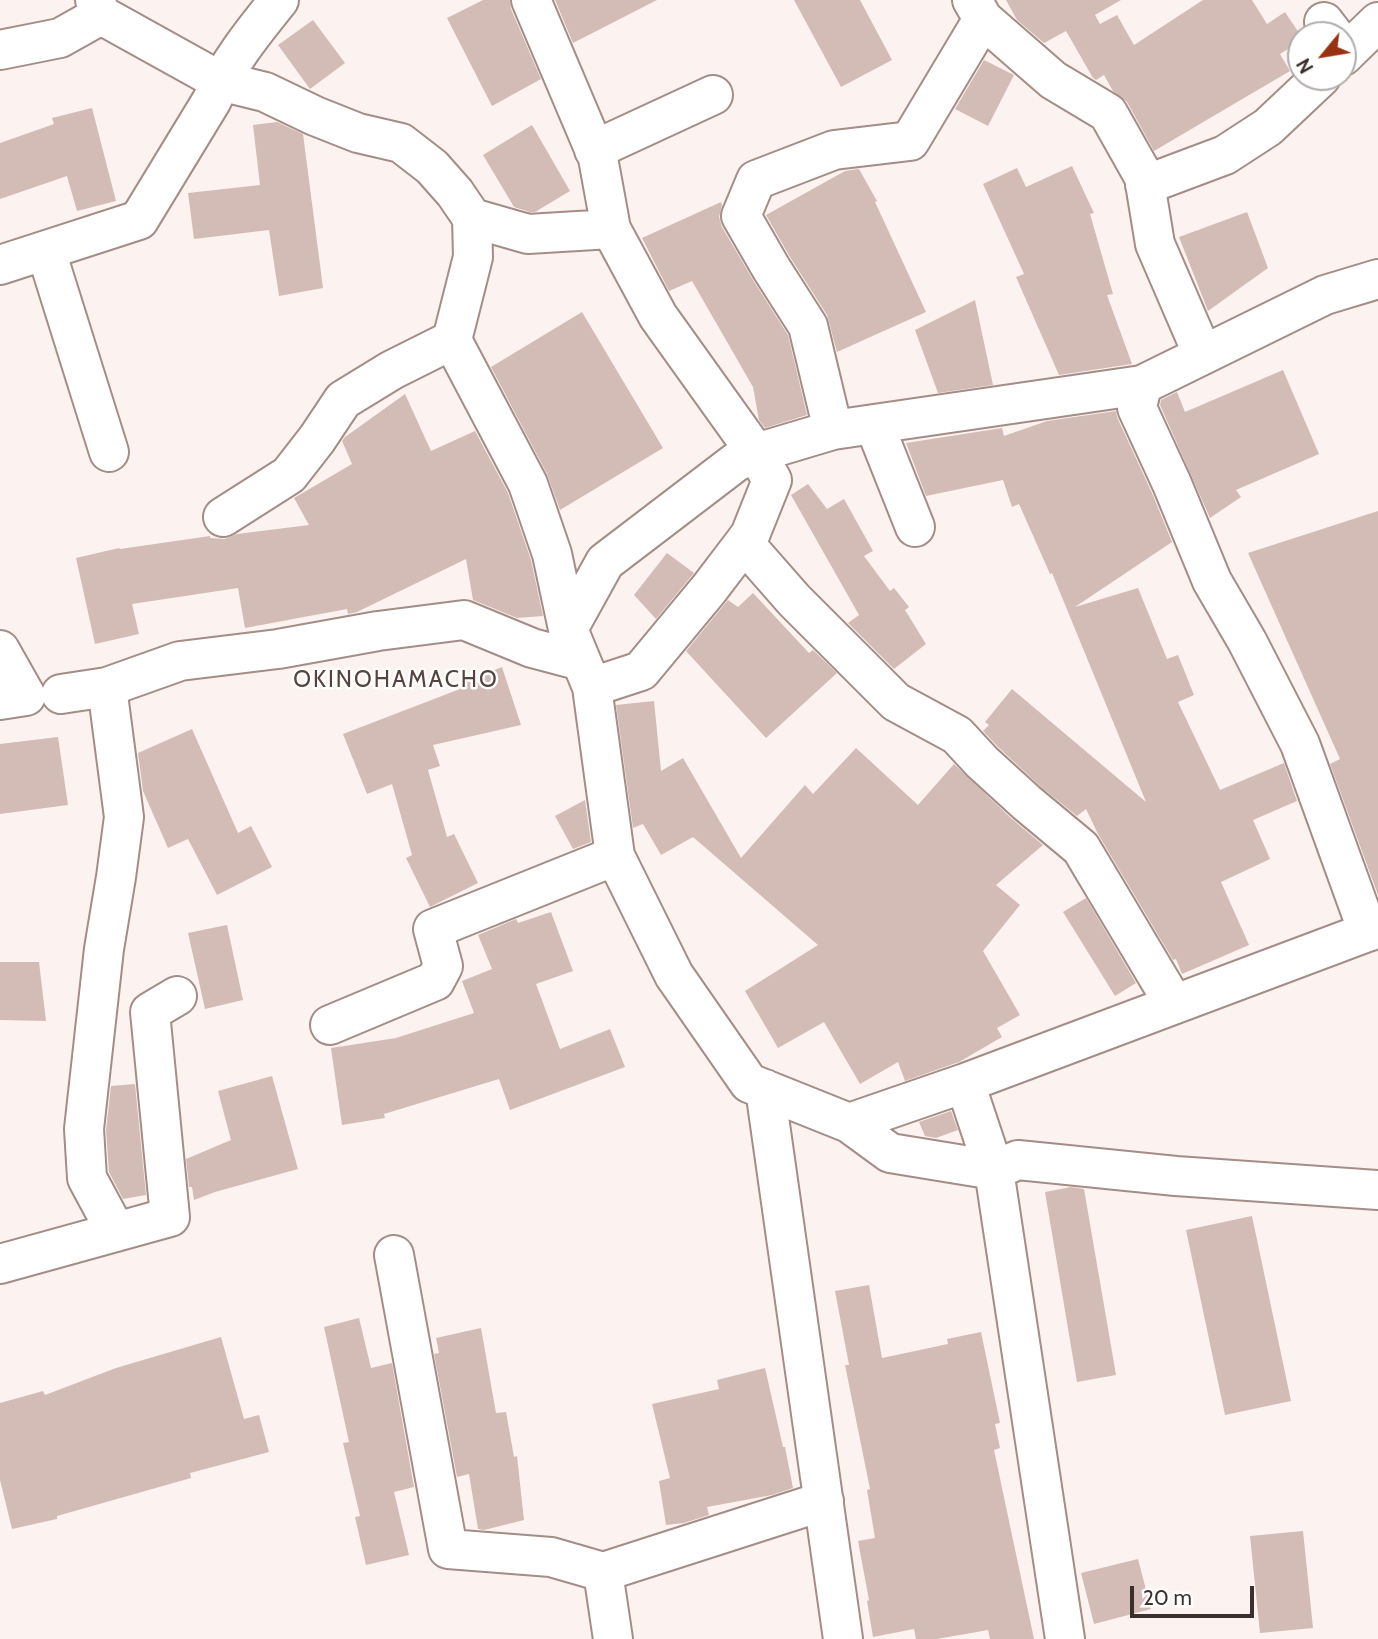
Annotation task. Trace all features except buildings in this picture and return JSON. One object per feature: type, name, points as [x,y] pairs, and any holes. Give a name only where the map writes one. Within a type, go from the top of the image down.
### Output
[{"type":"street","points":[[0,265],[139,220],[212,100],[220,81],[255,29],[279,0]]},
{"type":"street","points":[[61,694],[107,687],[180,661],[278,649],[378,631],[464,620],[532,648],[641,671],[750,535],[772,480],[756,453],[658,316],[611,229],[598,158],[530,0]]},
{"type":"street","points":[[0,50],[60,38],[98,7],[220,81],[265,92],[358,133],[401,143],[432,167],[454,193],[472,218],[473,257],[452,340],[528,484],[552,554],[580,659],[615,856],[674,975],[750,1083],[849,1123],[890,1153],[994,1170],[1018,1160],[1176,1176],[1378,1190]]},
{"type":"street","points":[[833,430],[808,326],[741,216],[756,180],[834,150],[910,141],[977,10],[1053,79],[1108,113],[1144,177],[1155,244],[1203,355]]},
{"type":"street","points":[[1357,35],[1378,22]]},
{"type":"street","points":[[1145,185],[1225,155],[1268,127],[1299,91]]},
{"type":"street","points":[[594,150],[713,95]]},
{"type":"street","points":[[472,218],[528,234],[611,229]]},
{"type":"street","points":[[46,251],[109,453]]},
{"type":"street","points":[[580,659],[605,562],[736,462],[756,453],[833,430],[1142,386],[1325,295],[1378,279]]},
{"type":"street","points":[[223,517],[289,475],[342,400],[392,370],[452,340]]},
{"type":"street","points":[[849,1123],[965,1083],[1373,930],[1300,744],[1247,641],[1212,581],[1137,408],[1142,386]]},
{"type":"street","points":[[874,424],[915,527]]},
{"type":"street","points":[[744,543],[794,600],[897,702],[957,735],[982,762],[1081,848],[1174,1004]]},
{"type":"street","points":[[0,650],[26,696],[0,700]]},
{"type":"street","points":[[107,687],[124,817],[104,949],[84,1129],[87,1178],[116,1232]]},
{"type":"street","points":[[330,1025],[435,981],[443,966],[433,929],[615,856]]},
{"type":"street","points":[[0,1264],[170,1217],[150,1012],[177,996]]},
{"type":"street","points":[[965,1083],[994,1170],[1065,1639]]},
{"type":"street","points":[[765,1089],[843,1639]]},
{"type":"street","points":[[394,1255],[449,1549],[551,1557],[603,1572],[824,1501]]},
{"type":"street","points":[[603,1572],[613,1639]]},
{"type":"district","name":"OKINOHAMACHO","points":[[396,680]]}]
